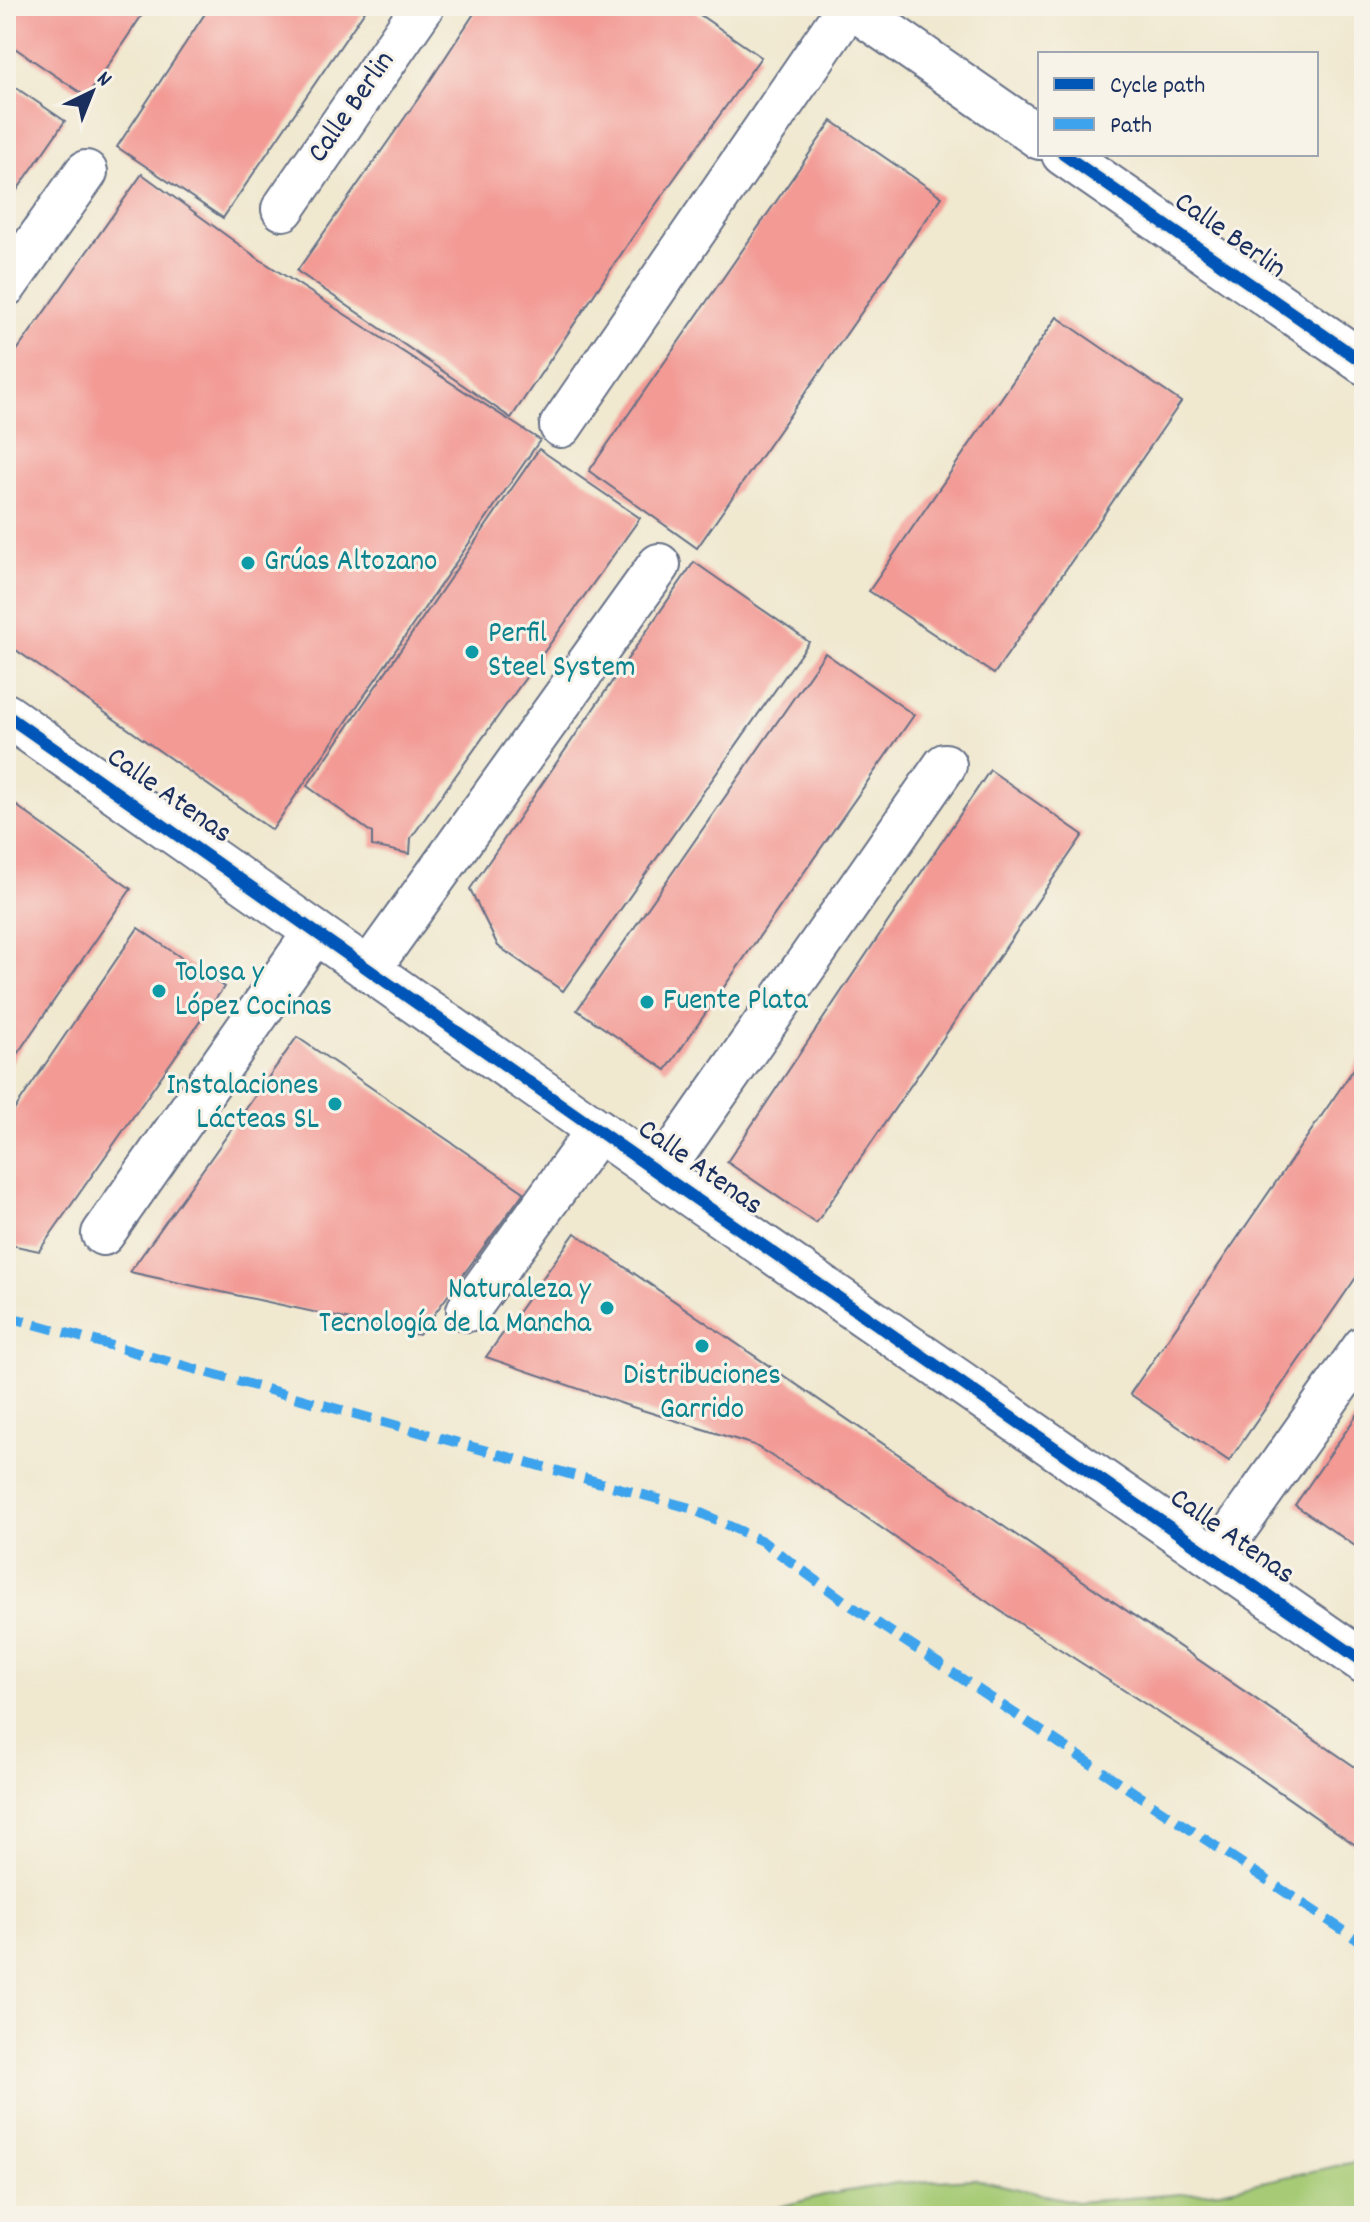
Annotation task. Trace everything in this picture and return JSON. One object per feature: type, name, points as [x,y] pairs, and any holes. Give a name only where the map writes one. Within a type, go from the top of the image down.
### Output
[{"type":"street","name":"Calle Berlin","points":[[283,209],[423,6]]},
{"type":"street","points":[[561,426],[850,6],[1038,137]]},
{"type":"street","name":"Calle Berlin","points":[[1066,156],[1364,363]]},
{"type":"street","points":[[6,285],[86,172]]},
{"type":"street","points":[[369,969],[659,565]]},
{"type":"street","name":"Calle Atenas","points":[[6,715],[660,1174],[1364,1662]]},
{"type":"street","name":"Calle Atenas","points":[[660,1174],[945,765]]},
{"type":"street","points":[[103,1234],[315,932]]},
{"type":"street","name":"Calle Atenas","points":[[468,1310],[598,1130]]},
{"type":"street","name":"Calle Atenas","points":[[1215,1558],[1364,1347]]},
{"type":"green space","points":[[1364,2160],[1364,2216],[746,2216],[824,2195],[897,2183],[974,2179],[1077,2202],[1220,2191]]},
{"type":"building","points":[[6,6],[148,6],[87,97],[6,42]]},
{"type":"building","points":[[210,6],[368,6],[223,218],[117,147]]},
{"type":"building","points":[[479,6],[687,6],[761,57],[632,238],[511,418],[297,271]]},
{"type":"building","points":[[6,81],[65,121],[6,206]]},
{"type":"building","points":[[832,121],[942,197],[697,548],[589,471]]},
{"type":"building","name":"Grúas Altozano","points":[[142,174],[256,257],[540,440],[272,830],[6,643],[6,612],[13,604],[6,599],[6,366]]},
{"type":"building","points":[[1057,317],[1181,402],[994,674],[869,591]]},
{"type":"building","name":"Perfil Steel System","points":[[539,449],[640,518],[411,838],[410,854],[372,846],[372,833],[307,786]]},
{"type":"building","points":[[694,562],[809,642],[563,991],[498,946],[470,889]]},
{"type":"building","points":[[825,653],[914,715],[666,1070],[577,1010]]},
{"type":"building","points":[[990,770],[1083,835],[816,1223],[727,1162]]},
{"type":"building","points":[[6,798],[131,889],[6,1070]]},
{"type":"building","points":[[138,928],[224,987],[39,1251],[6,1244],[6,1122]]},
{"type":"building","points":[[297,1037],[524,1192],[419,1335],[130,1272]]},
{"type":"building","points":[[1364,1054],[1364,1266],[1229,1461],[1130,1394]]},
{"type":"building","points":[[575,1233],[1364,1773],[1364,1851],[1251,1772],[999,1610],[837,1497],[754,1445],[486,1357]]},
{"type":"building","points":[[1364,1405],[1364,1552],[1295,1505]]},
{"type":"marked path","points":[[6,1316],[690,1508],[762,1541],[850,1605],[1364,1944]]},
{"type":"cycle path","points":[[1066,156],[1364,363]]},
{"type":"cycle path","points":[[6,715],[660,1174],[1364,1662]]},
{"type":"place","name":"Grúas Altozano","points":[[248,563]]},
{"type":"place","name":"Perfil Steel System","points":[[472,652]]},
{"type":"place","name":"Tolosa y López Cocinas","points":[[159,991]]},
{"type":"place","name":"Fuente Plata","points":[[647,1002]]},
{"type":"place","name":"Instalaciones Lácteas SL","points":[[335,1104]]},
{"type":"place","name":"Naturaleza y Tecnología de la Mancha","points":[[607,1308]]},
{"type":"place","name":"Distribuciones Garrido","points":[[702,1346]]}]
